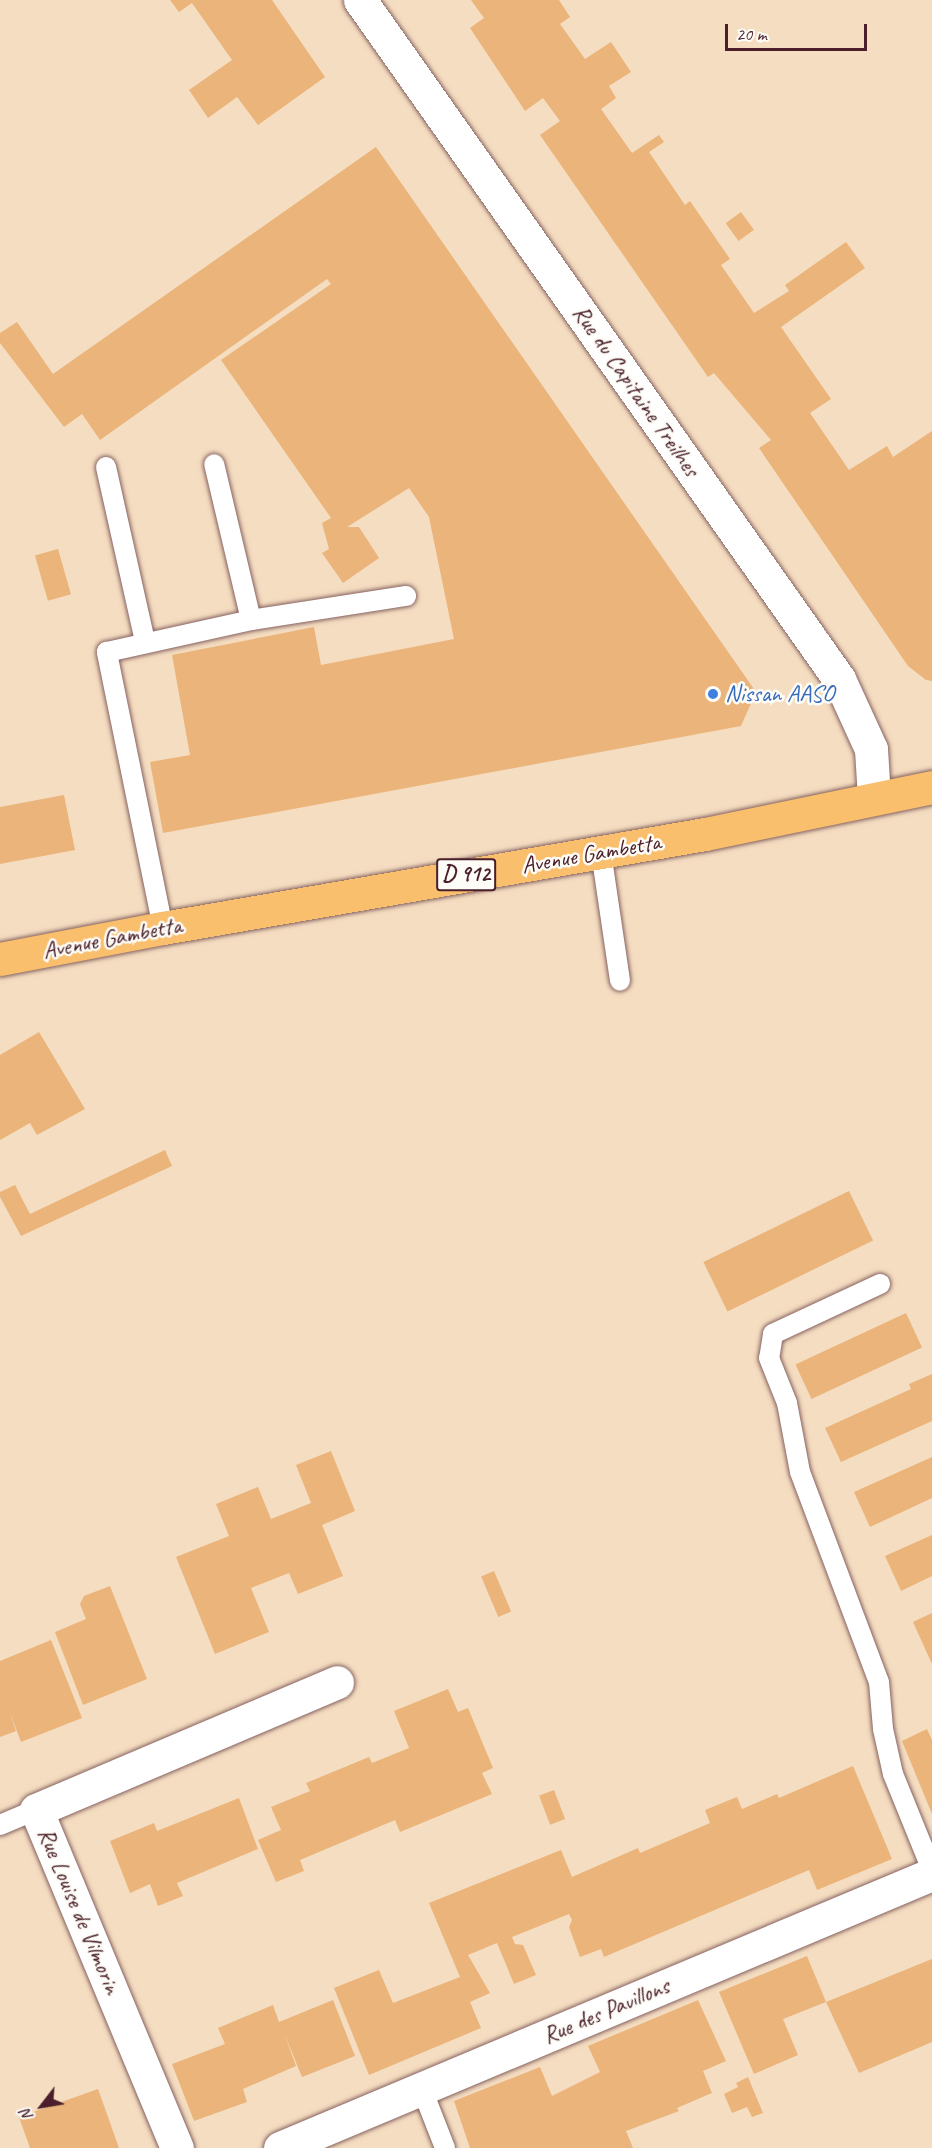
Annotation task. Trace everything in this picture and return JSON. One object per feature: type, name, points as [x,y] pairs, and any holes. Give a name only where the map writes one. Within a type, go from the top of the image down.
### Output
[{"type":"main road","name":"Avenue Gambetta","points":[[0,959],[163,928],[705,834],[932,787]]},
{"type":"street","name":"Rue du Capitaine Treilhes","points":[[360,0],[838,679],[871,749],[874,798]]},
{"type":"street","name":"Rue Louise de Vilmorin","points":[[177,2148],[36,1810],[337,1682]]},
{"type":"street","name":"Rue des Pavillons","points":[[280,2148],[932,1872]]},
{"type":"lane","points":[[214,464],[251,620]]},
{"type":"lane","points":[[106,467],[145,642]]},
{"type":"lane","points":[[163,928],[107,652],[251,620],[406,596]]},
{"type":"lane","points":[[601,852],[620,981]]},
{"type":"lane","points":[[880,1284],[773,1334],[769,1358],[787,1404],[800,1472],[879,1682],[883,1729],[893,1774],[932,1872]]},
{"type":"lane","points":[[0,1825],[36,1810]]},
{"type":"lane","points":[[422,2089],[445,2148]]},
{"type":"building","points":[[170,0],[272,0],[325,77],[258,125],[237,97],[208,118],[189,90],[232,60],[192,3],[179,12]]},
{"type":"building","points":[[471,0],[559,0],[570,17],[560,24],[585,59],[611,42],[631,72],[609,86],[616,98],[601,109],[632,153],[659,135],[664,142],[649,152],[685,205],[690,201],[730,259],[721,265],[754,313],[789,291],[785,285],[846,242],[865,268],[781,327],[831,399],[810,413],[849,470],[887,446],[893,457],[932,431],[932,681],[926,680],[908,666],[759,448],[771,440],[714,373],[708,377],[540,135],[560,121],[543,98],[525,111],[470,28],[484,18]]},
{"type":"building","points":[[376,147],[756,692],[741,726],[163,833],[150,762],[190,755],[172,655],[314,627],[321,665],[454,639],[429,517],[409,488],[347,527],[359,527],[379,558],[343,583],[322,553],[329,549],[322,523],[331,518],[221,360],[331,284],[327,279],[100,440],[82,414],[64,427],[0,343],[0,333],[17,322],[53,374]]},
{"type":"building","points":[[741,212],[754,230],[739,241],[726,223]]},
{"type":"building","points":[[58,549],[71,594],[48,601],[35,556]]},
{"type":"building","points":[[64,795],[75,850],[0,864],[0,807]]},
{"type":"building","points":[[39,1032],[85,1109],[37,1135],[30,1123],[0,1140],[0,1055]]},
{"type":"building","points":[[165,1150],[172,1166],[21,1236],[0,1197],[0,1192],[15,1185],[30,1214]]},
{"type":"building","points":[[849,1191],[873,1240],[728,1311],[703,1262]]},
{"type":"building","points":[[906,1313],[922,1347],[811,1399],[795,1365]]},
{"type":"building","points":[[932,1374],[932,1421],[841,1462],[825,1428],[911,1389],[909,1384]]},
{"type":"building","points":[[331,1451],[355,1511],[322,1525],[343,1576],[298,1594],[289,1573],[251,1588],[269,1632],[215,1654],[176,1557],[229,1536],[216,1504],[258,1487],[271,1519],[311,1503],[296,1465]]},
{"type":"building","points":[[932,1457],[932,1498],[870,1527],[854,1492]]},
{"type":"building","points":[[932,1535],[932,1576],[901,1591],[885,1556]]},
{"type":"building","points":[[494,1571],[511,1612],[498,1617],[481,1576]]},
{"type":"building","points":[[110,1586],[147,1679],[83,1705],[55,1632],[86,1619],[80,1604],[84,1596]]},
{"type":"building","points":[[932,1613],[932,1664],[913,1622]]},
{"type":"building","points":[[51,1640],[82,1718],[21,1742],[9,1710],[16,1731],[0,1737],[0,1661]]},
{"type":"building","points":[[448,1689],[458,1712],[468,1708],[493,1768],[482,1773],[492,1794],[400,1832],[395,1820],[300,1860],[304,1871],[276,1882],[258,1840],[281,1830],[271,1807],[310,1791],[306,1783],[369,1757],[372,1763],[409,1748],[394,1711]]},
{"type":"building","points":[[927,1729],[932,1740],[932,1814],[902,1741]]},
{"type":"building","points":[[853,1766],[892,1859],[817,1890],[809,1870],[604,1957],[601,1949],[580,1957],[569,1927],[572,1920],[569,1914],[512,1937],[515,1944],[523,1945],[536,1975],[514,1984],[497,1943],[468,1955],[490,1993],[470,2002],[481,2028],[369,2075],[334,1988],[379,1970],[393,2003],[460,1977],[429,1903],[561,1850],[572,1877],[638,1848],[640,1853],[710,1823],[705,1810],[737,1797],[742,1809],[777,1794],[779,1798]]},
{"type":"building","points":[[554,1790],[565,1819],[550,1825],[539,1796]]},
{"type":"building","points":[[239,1798],[258,1849],[177,1883],[183,1896],[158,1906],[150,1884],[130,1893],[110,1841],[154,1823],[157,1831]]},
{"type":"building","points":[[807,1956],[826,2002],[783,2019],[798,2055],[754,2074],[719,1992]]},
{"type":"building","points":[[932,1959],[932,2042],[859,2073],[826,2002]]},
{"type":"building","points":[[333,2000],[355,2056],[302,2077],[284,2033],[296,2066],[243,2089],[247,2102],[194,2121],[172,2064],[225,2044],[218,2028],[273,2005],[279,2022]]},
{"type":"building","points":[[698,2000],[726,2061],[703,2071],[712,2093],[677,2108],[679,2111],[626,2131],[633,2148],[470,2148],[454,2101],[540,2067],[552,2096],[600,2072],[588,2046]]},
{"type":"building","points":[[748,2077],[763,2113],[752,2117],[747,2107],[732,2113],[724,2094],[738,2087],[736,2083]]},
{"type":"building","points":[[98,2089],[119,2148],[30,2148],[19,2117]]},
{"type":"place","name":"Nissan AASO","points":[[713,694]]}]
